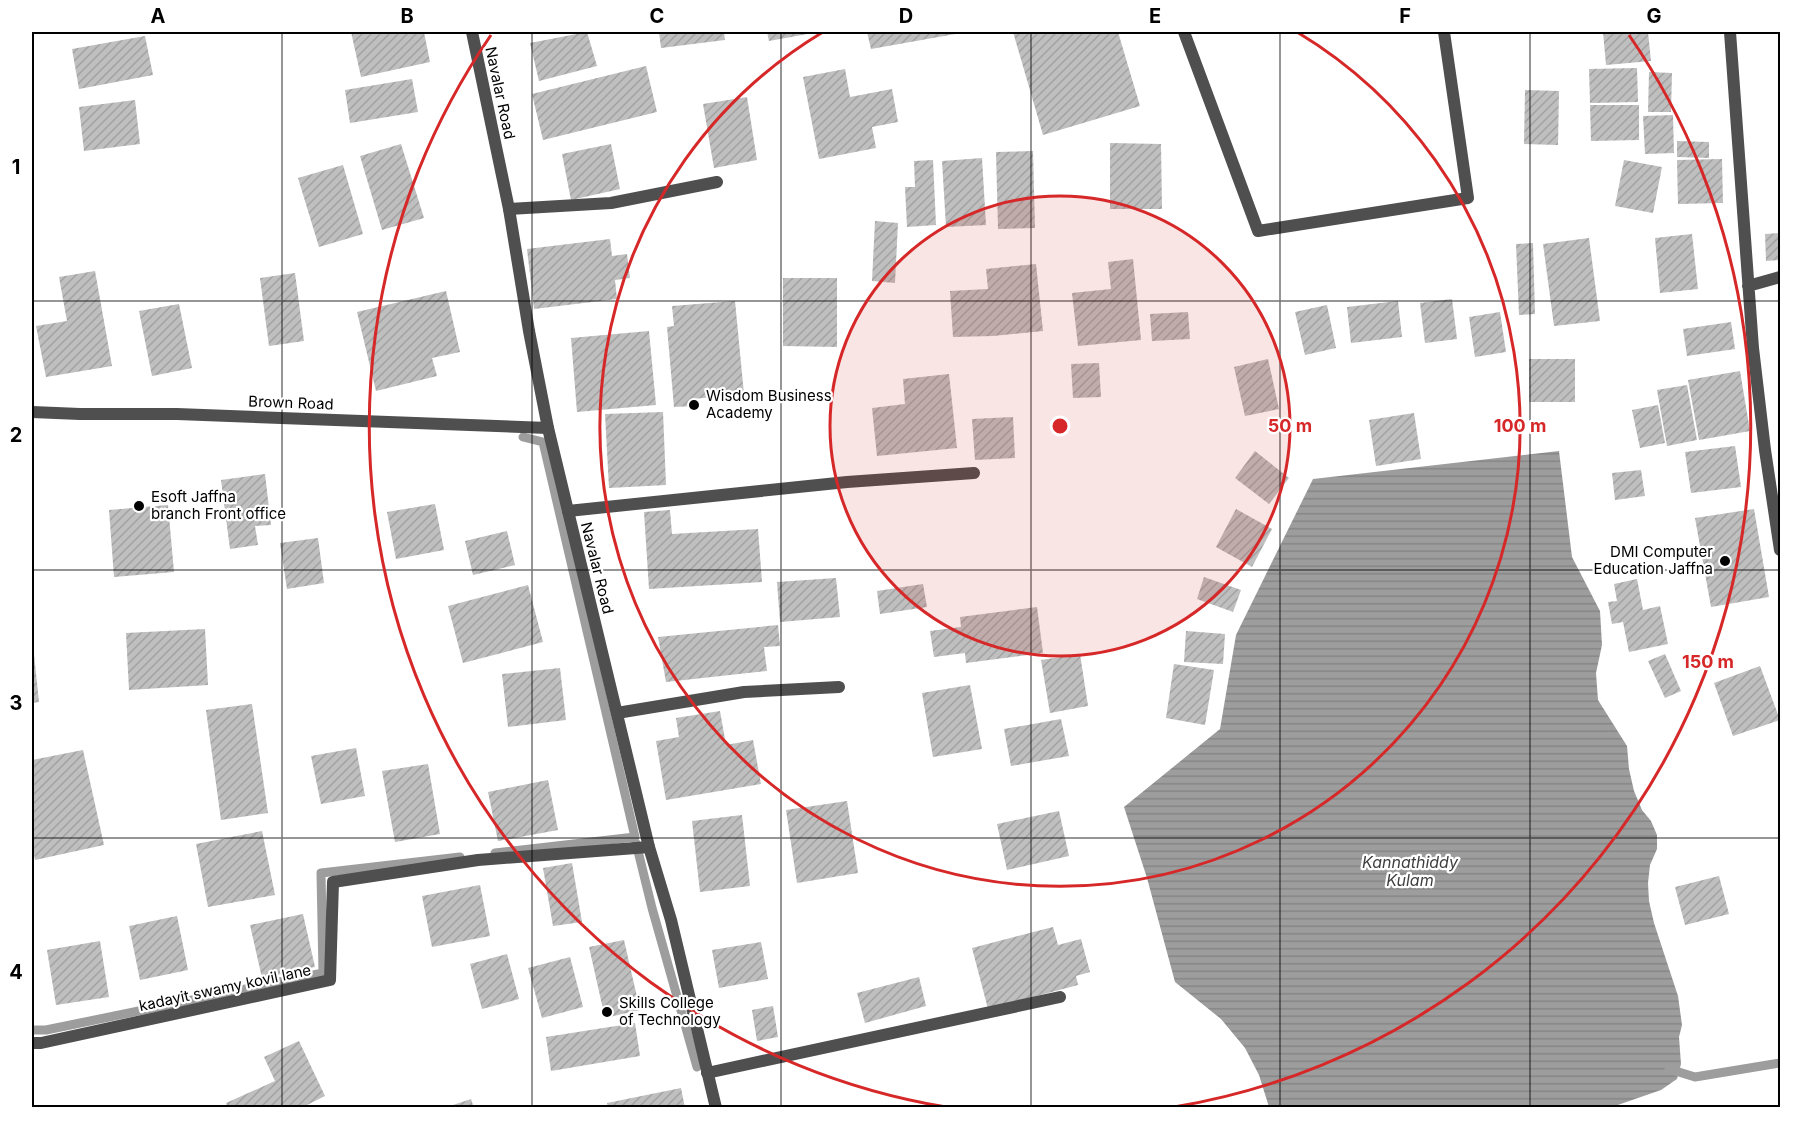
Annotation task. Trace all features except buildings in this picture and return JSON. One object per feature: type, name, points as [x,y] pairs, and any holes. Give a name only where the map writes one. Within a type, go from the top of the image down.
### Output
[{"type":"street","name":"Navalar Road","points":[[472,32],[509,209],[548,428],[649,847],[671,920],[716,1107]]},
{"type":"street","points":[[1184,32],[1258,231],[1468,198],[1444,32]]},
{"type":"street","points":[[1730,32],[1753,348],[1780,550]]},
{"type":"street","points":[[509,209],[611,203],[717,182]]},
{"type":"street","points":[[1748,286],[1780,278]]},
{"type":"street","name":"Brown Road","points":[[32,412],[177,414],[548,428]]},
{"type":"street","points":[[568,511],[847,482],[974,473]]},
{"type":"street","points":[[616,713],[744,692],[839,687]]},
{"type":"street","name":"kadayit swamy kovil lane","points":[[32,1043],[41,1043],[330,980],[333,882],[478,860],[649,847]]},
{"type":"street","points":[[707,1073],[1060,997]]},
{"type":"water","name":"Kannathiddy Kulam","points":[[1559,451],[1572,557],[1600,611],[1602,645],[1596,673],[1598,700],[1627,746],[1634,791],[1657,835],[1657,849],[1650,865],[1649,901],[1678,996],[1682,1025],[1679,1037],[1681,1064],[1677,1079],[1661,1090],[1612,1107],[1269,1107],[1259,1075],[1245,1048],[1221,1019],[1175,982],[1147,878],[1124,807],[1220,729],[1236,635],[1313,479]]},
{"type":"waterway","points":[[495,853],[635,837],[543,442],[523,437]]},
{"type":"waterway","points":[[636,843],[697,1067]]},
{"type":"waterway","points":[[32,1030],[46,1030],[323,973],[321,873],[460,857]]},
{"type":"waterway","points":[[1669,1069],[1695,1077],[1780,1063]]},
{"type":"place","name":"Wisdom Business Academy","points":[[694,405]]},
{"type":"place","name":"Esoft Jaffna branch Front office","points":[[139,506]]},
{"type":"place","name":"DMI Computer Education Jaffna","points":[[1725,561]]},
{"type":"place","name":"Skills College of Technology","points":[[607,1012]]}]
